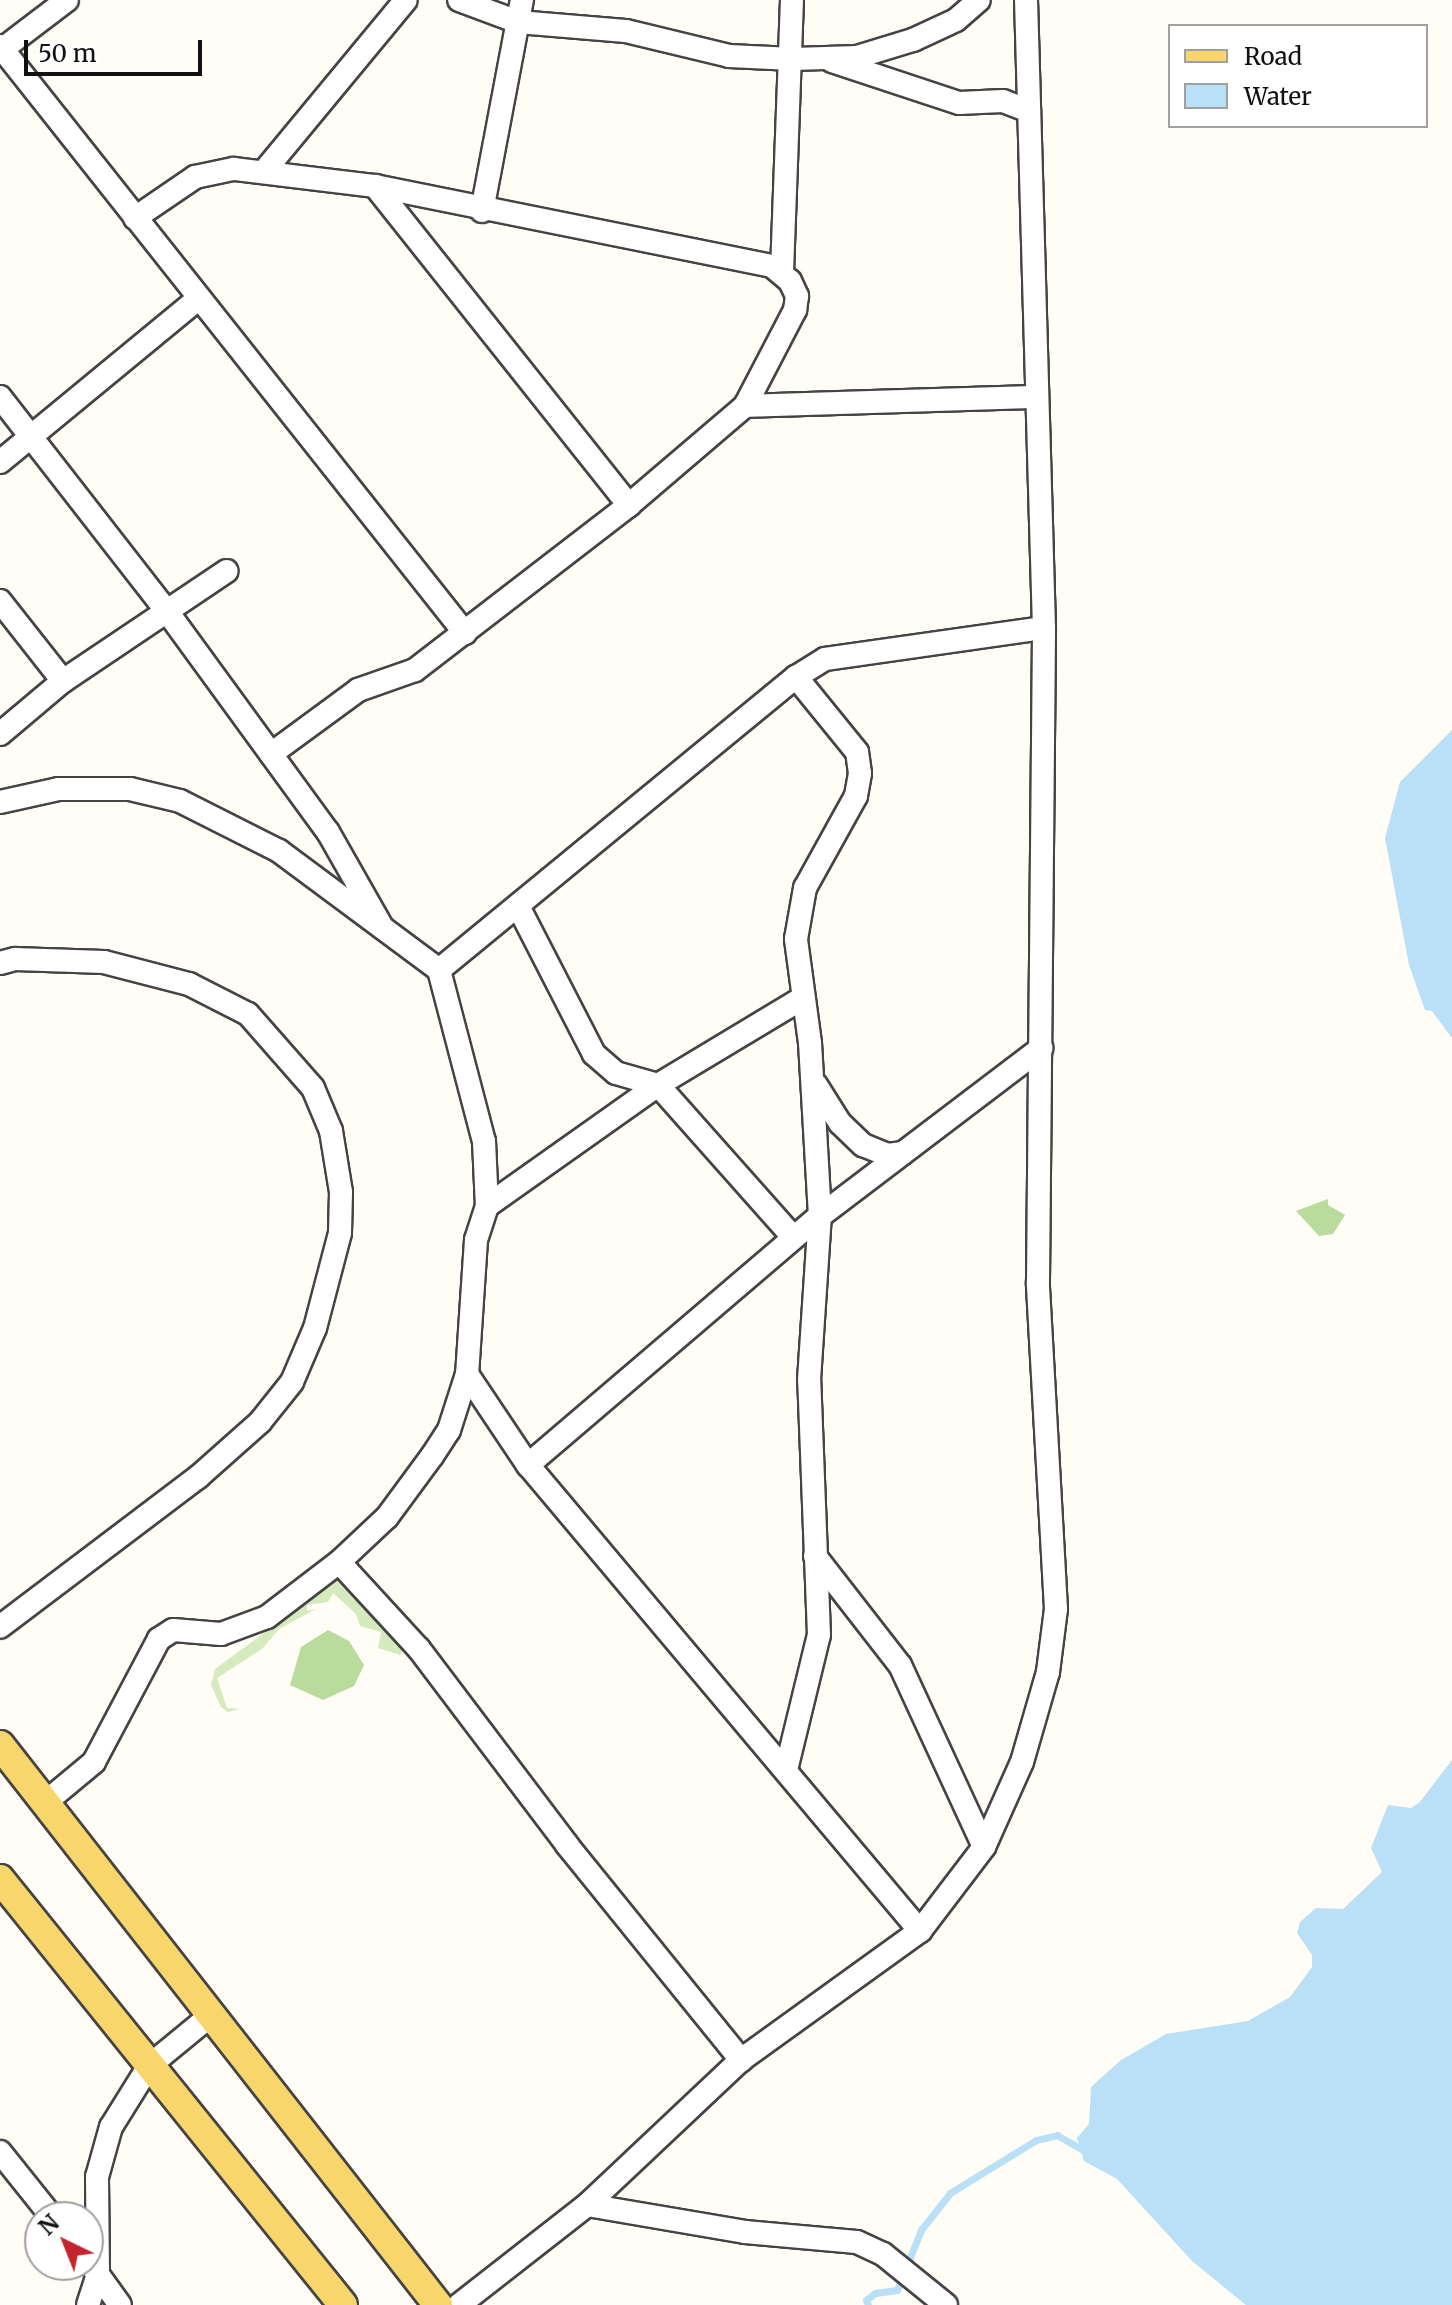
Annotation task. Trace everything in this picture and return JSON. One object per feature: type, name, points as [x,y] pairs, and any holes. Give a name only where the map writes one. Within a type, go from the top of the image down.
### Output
[{"type":"main road","points":[[0,1745],[47,1801],[438,2305]]},
{"type":"main road","points":[[0,1879],[343,2305]]},
{"type":"street","points":[[67,0],[1,49],[465,633]]},
{"type":"street","points":[[266,169],[406,0]]},
{"type":"street","points":[[459,0],[626,31],[729,56],[793,59],[857,57],[913,40],[956,20],[979,0]]},
{"type":"street","points":[[271,754],[345,698],[415,670],[629,505],[745,406],[795,310],[797,296],[782,272],[793,59],[792,0]]},
{"type":"street","points":[[459,2305],[587,2205],[741,2060],[920,1931],[984,1847],[1022,1762],[1048,1672],[1056,1609],[1038,1282],[1044,628],[1026,0]]},
{"type":"street","points":[[482,211],[520,11]]},
{"type":"street","points":[[823,58],[959,103],[1003,101],[1029,111]]},
{"type":"street","points":[[135,218],[195,177],[266,169],[375,186],[782,272]]},
{"type":"street","points":[[375,186],[629,505]]},
{"type":"street","points":[[0,462],[198,299]]},
{"type":"street","points":[[0,397],[166,610],[271,754],[346,859],[386,934]]},
{"type":"street","points":[[745,406],[1037,397]]},
{"type":"street","points":[[0,734],[63,681],[227,571]]},
{"type":"street","points":[[0,601],[63,681]]},
{"type":"street","points":[[439,970],[519,908],[796,677],[843,653],[1044,628]]},
{"type":"street","points":[[786,1770],[814,1672],[819,1635],[809,1380],[820,1216],[812,1078],[796,939],[805,888],[856,796],[860,773],[857,752],[796,677]]},
{"type":"street","points":[[0,802],[101,787],[180,801],[279,851],[386,934],[439,970],[484,1141],[487,1206],[476,1240],[467,1374],[449,1430],[432,1456],[387,1517],[339,1562],[267,1617],[239,1630],[197,1635],[173,1630],[159,1639],[94,1762],[47,1801]]},
{"type":"street","points":[[519,908],[594,1054],[616,1073],[658,1085],[793,1237]]},
{"type":"street","points":[[0,963],[104,962],[189,984],[248,1014],[313,1088],[331,1131],[341,1192],[340,1233],[315,1328],[292,1382],[260,1422],[198,1477],[0,1627]]},
{"type":"street","points":[[487,1206],[658,1085],[803,998]]},
{"type":"street","points":[[528,1465],[793,1237],[1041,1048]]},
{"type":"street","points":[[812,1078],[826,1105],[863,1145],[888,1155],[903,1153]]},
{"type":"street","points":[[467,1374],[528,1465],[920,1931]]},
{"type":"street","points":[[815,1556],[900,1665],[984,1847]]},
{"type":"street","points":[[339,1562],[419,1649],[567,1845],[741,2060]]},
{"type":"street","points":[[96,2201],[97,2177],[111,2127],[149,2066],[211,2015]]},
{"type":"street","points":[[0,2152],[39,2201]]},
{"type":"street","points":[[587,2205],[745,2232],[857,2242],[883,2254],[946,2305]]},
{"type":"street","points":[[88,2305],[91,2281]]},
{"type":"street","points":[[102,2281],[120,2305]]},
{"type":"green space","points":[[1328,1199],[1328,1205],[1345,1215],[1333,1234],[1319,1236],[1296,1211]]},
{"type":"green space","points":[[336,1580],[380,1621],[403,1650],[400,1655],[378,1648],[381,1632],[360,1626],[356,1614],[333,1593],[328,1602],[307,1605],[307,1611],[316,1609],[279,1629],[262,1649],[217,1678],[227,1708],[240,1709],[228,1712],[221,1707],[211,1685],[215,1669]]},
{"type":"green space","points":[[328,1630],[349,1641],[364,1665],[354,1686],[323,1700],[290,1685],[301,1647]]},
{"type":"water","points":[[1452,730],[1452,1038],[1432,1011],[1425,1010],[1409,965],[1385,838],[1400,782]]},
{"type":"water","points":[[1452,1760],[1452,2305],[1246,2305],[1192,2261],[1117,2179],[1084,2161],[1077,2138],[1089,2124],[1091,2087],[1121,2060],[1166,2034],[1248,2021],[1290,1997],[1312,1967],[1312,1955],[1297,1933],[1300,1922],[1316,1908],[1343,1909],[1382,1872],[1371,1848],[1388,1805],[1411,1808],[1419,1803]]},
{"type":"waterway","points":[[868,2305],[866,2300],[875,2293],[897,2290],[921,2230],[950,2193],[1036,2140],[1057,2135],[1081,2149]]}]
